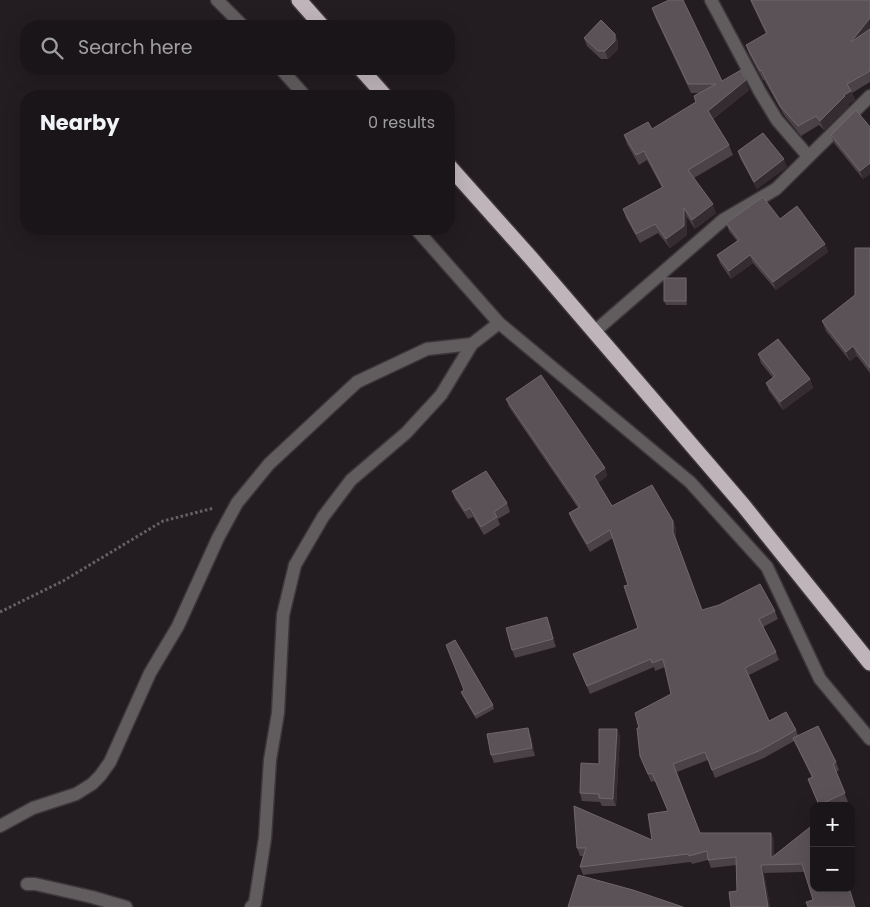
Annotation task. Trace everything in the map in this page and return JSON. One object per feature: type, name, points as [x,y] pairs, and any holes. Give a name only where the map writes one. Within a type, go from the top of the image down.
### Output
[{"type":"highway","points":[[299,0],[317,20]]},
{"type":"highway","points":[[366,75],[380,90]]},
{"type":"highway","points":[[455,173],[531,258],[743,505],[870,664]]},
{"type":"street","points":[[217,0],[237,20]]},
{"type":"street","points":[[711,0],[777,120],[808,156]]},
{"type":"street","points":[[286,75],[300,90]]},
{"type":"street","points":[[594,332],[723,220],[776,189],[870,96]]},
{"type":"street","points":[[421,235],[499,323],[690,482],[767,566],[820,679],[870,739]]},
{"type":"street","points":[[251,907],[255,903],[265,838],[270,760],[278,713],[283,615],[295,565],[323,516],[351,480],[406,433],[441,395],[472,344],[499,323]]},
{"type":"street","points":[[0,826],[33,808],[76,794],[92,784],[110,762],[150,673],[178,626],[218,538],[237,503],[269,464],[357,382],[427,349],[472,344]]},
{"type":"street","points":[[27,884],[82,895],[126,907]]},
{"type":"path","points":[[0,612],[63,581],[163,521],[237,503]]},
{"type":"building","points":[[669,0],[683,0],[722,81],[741,70],[746,80],[708,111],[729,145],[688,170],[713,204],[692,220],[684,208],[684,226],[666,239],[655,224],[636,234],[623,209],[663,187],[644,151],[636,155],[624,135],[648,122],[652,129],[696,102],[694,96],[716,84],[688,84],[652,8]]},
{"type":"building","points":[[751,0],[870,0],[870,18],[851,42],[870,29],[870,71],[847,84],[851,91],[844,95],[820,121],[816,116],[798,126],[780,106],[760,71],[746,45],[767,33]]},
{"type":"building","points":[[601,20],[615,34],[615,41],[605,51],[598,51],[584,38]]},
{"type":"building","points":[[856,110],[870,127],[870,163],[860,171],[831,135]]},
{"type":"building","points":[[763,133],[784,159],[754,182],[738,151]]},
{"type":"building","points":[[763,197],[780,219],[797,206],[825,244],[773,282],[750,255],[729,271],[717,255],[739,240],[726,223]]},
{"type":"building","points":[[855,248],[870,248],[870,368],[853,346],[846,352],[822,321],[855,295]]},
{"type":"building","points":[[664,278],[686,278],[686,301],[664,301]]},
{"type":"building","points":[[778,339],[810,379],[780,402],[766,383],[775,376],[758,354]]},
{"type":"building","points":[[541,375],[605,468],[594,476],[612,506],[652,485],[673,521],[673,532],[702,610],[719,605],[760,584],[775,611],[759,619],[776,652],[745,668],[769,721],[786,712],[796,730],[761,750],[712,770],[705,752],[673,764],[700,833],[771,833],[771,858],[810,827],[810,890],[802,864],[761,865],[768,907],[731,907],[729,892],[737,891],[736,857],[708,860],[707,851],[689,856],[688,854],[580,867],[586,848],[577,848],[574,806],[652,840],[648,814],[668,811],[652,773],[648,774],[640,756],[637,728],[639,728],[635,713],[671,694],[663,659],[652,663],[651,659],[587,686],[573,654],[638,628],[624,586],[628,585],[610,530],[587,544],[569,513],[580,507],[506,399]]},
{"type":"building","points":[[486,471],[507,503],[494,512],[497,517],[481,527],[470,508],[465,511],[452,491]]},
{"type":"building","points":[[547,617],[553,639],[512,650],[506,628]]},
{"type":"building","points":[[455,640],[493,705],[475,715],[461,692],[464,690],[446,645]]},
{"type":"building","points":[[818,726],[836,762],[833,764],[845,793],[826,802],[818,802],[808,779],[813,777],[793,738]]},
{"type":"building","points":[[528,728],[532,748],[491,755],[487,734]]},
{"type":"building","points":[[599,729],[617,729],[613,799],[599,798],[599,794],[580,793],[581,763],[599,764]]},
{"type":"building","points":[[578,875],[633,890],[683,907],[568,907]]},
{"type":"building","points":[[811,892],[850,892],[855,907],[808,907],[806,902],[813,900]]}]
